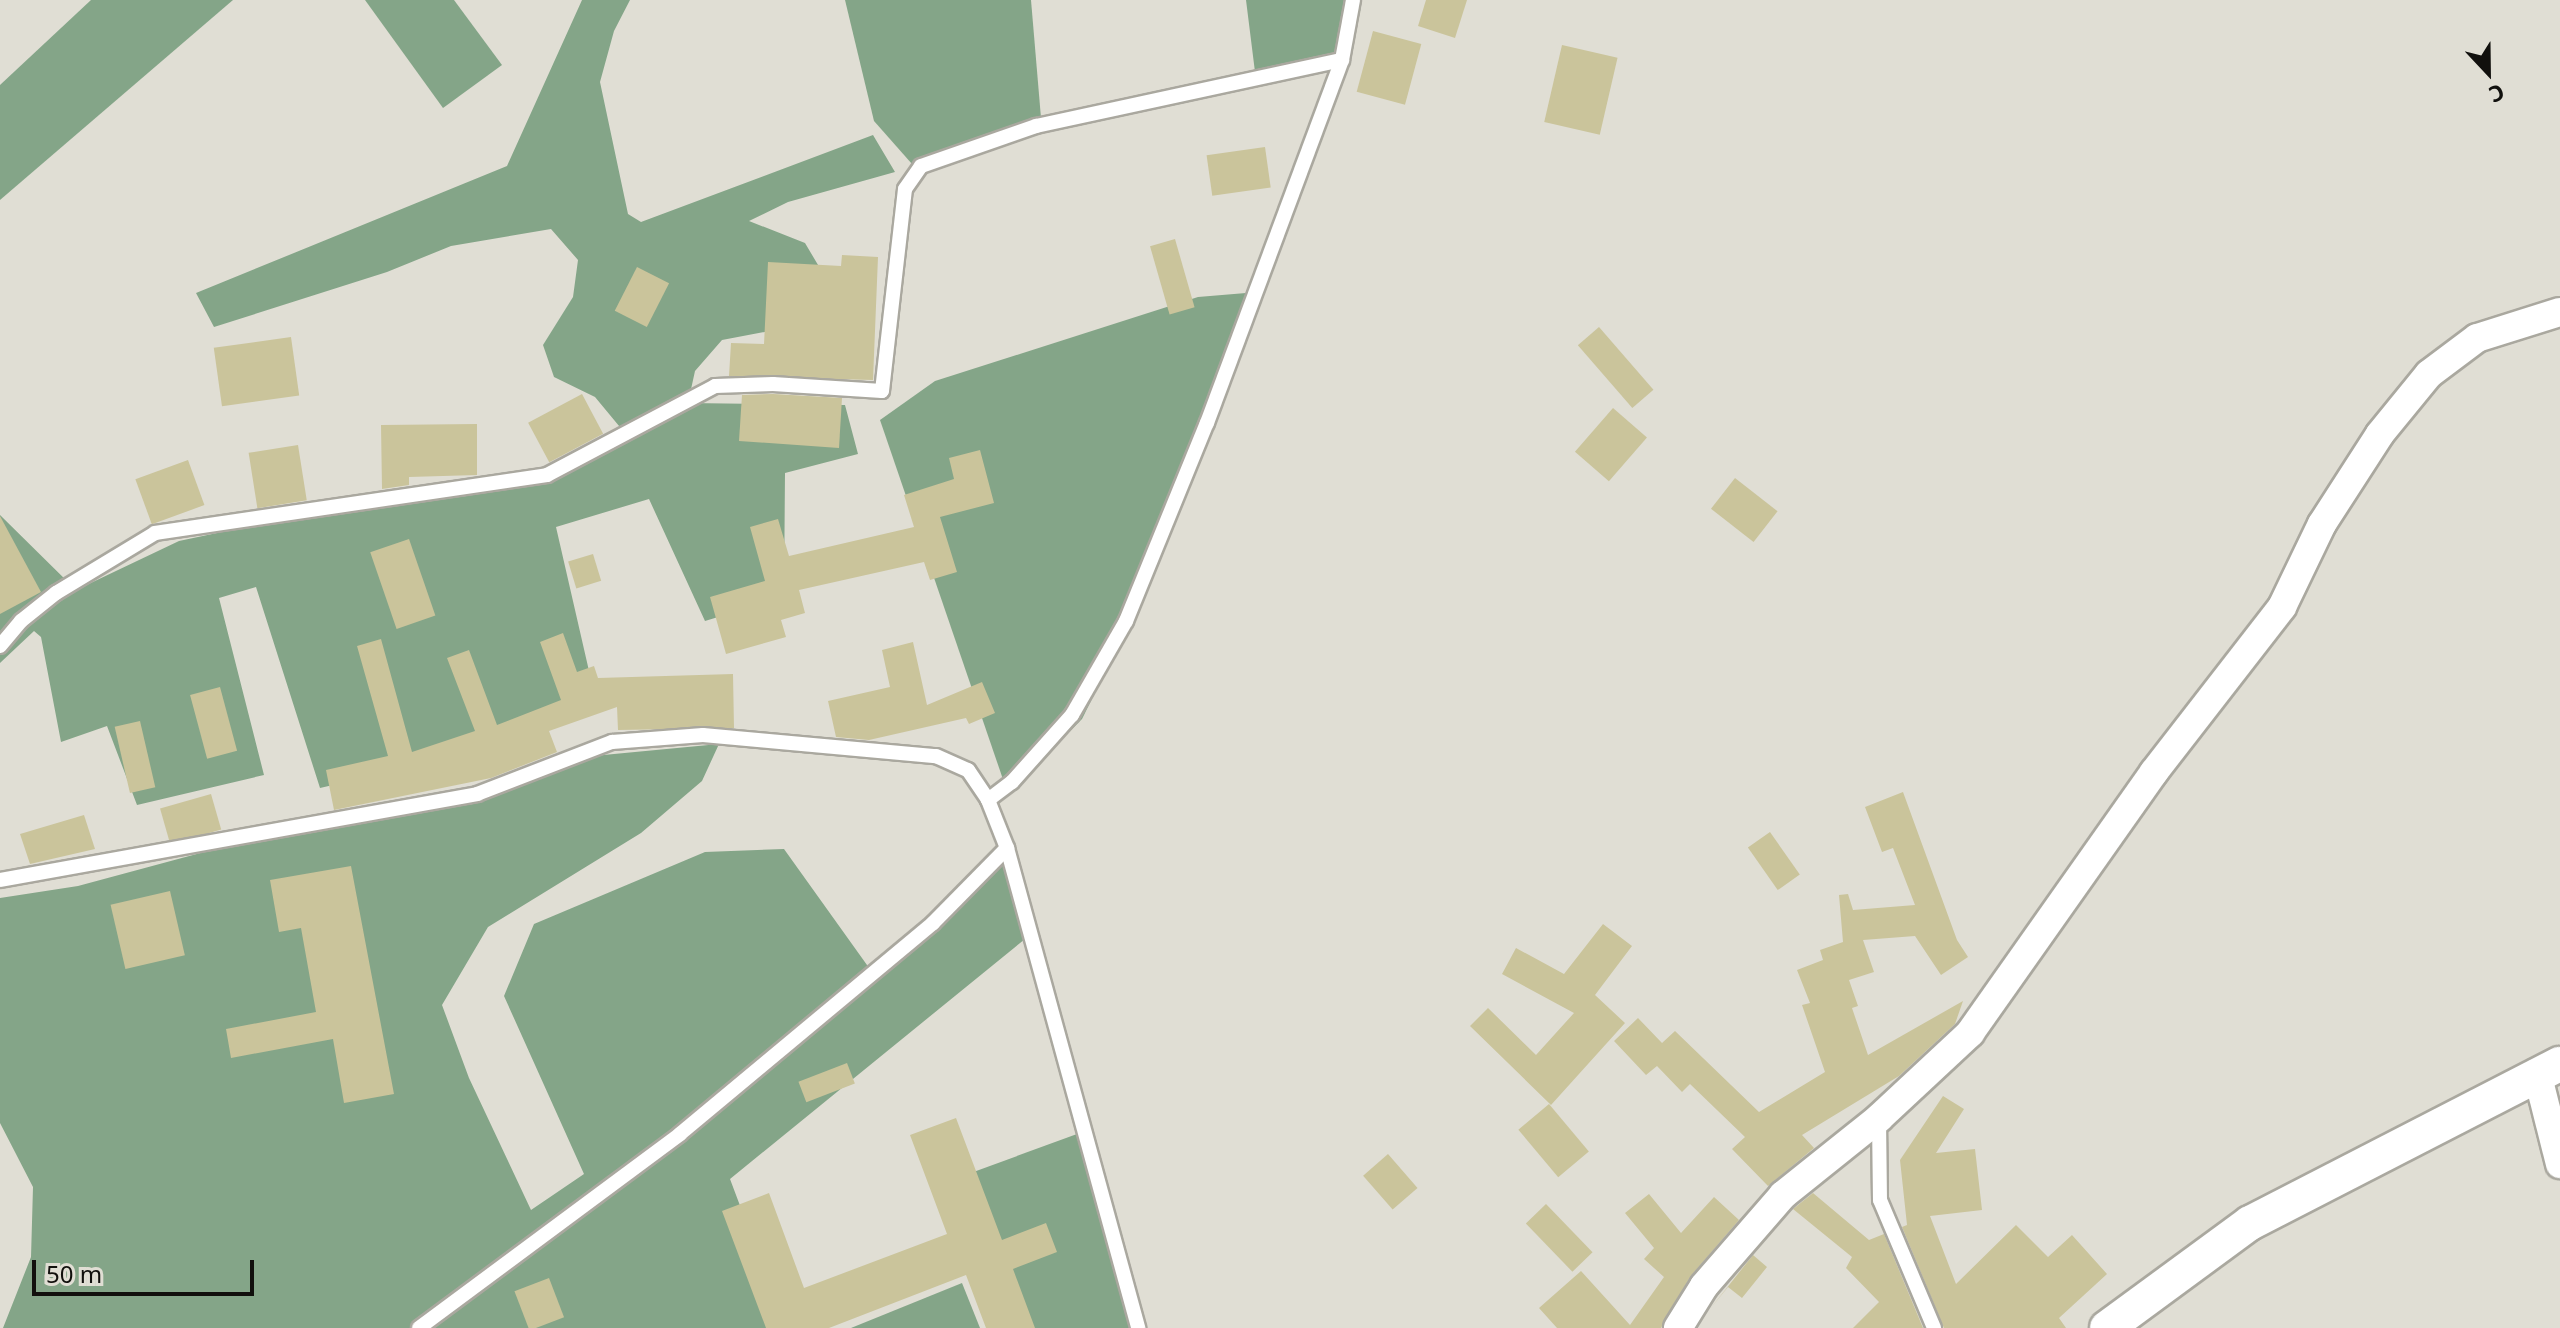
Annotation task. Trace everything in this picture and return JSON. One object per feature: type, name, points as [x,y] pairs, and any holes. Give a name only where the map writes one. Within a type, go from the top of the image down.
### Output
[{"type":"street","points":[[1678,1328],[1704,1286],[1783,1195],[1879,1118],[1970,1033],[2154,772],[2282,607],[2330,511],[2380,434],[2429,374],[2477,338],[2560,312]]},
{"type":"street","points":[[2107,1328],[2250,1223],[2549,1068],[2560,1164]]},
{"type":"lane","points":[[988,800],[1012,782],[1072,715],[1126,621],[1207,423],[1342,60],[1353,0]]},
{"type":"lane","points":[[0,646],[21,621],[56,593],[155,533],[547,475],[715,386],[773,384],[882,391],[905,189],[921,166],[1036,126],[1342,60]]},
{"type":"lane","points":[[0,880],[477,794],[612,742],[703,735],[936,756],[968,770],[988,800],[1007,848],[1138,1328]]},
{"type":"lane","points":[[419,1328],[680,1134],[933,923],[1007,848]]},
{"type":"lane","points":[[1879,1118],[1880,1200],[1934,1328]]},
{"type":"green space","points":[[91,0],[233,0],[0,200],[0,85]]},
{"type":"green space","points":[[365,0],[454,0],[502,65],[443,108]]},
{"type":"green space","points":[[582,0],[630,0],[614,31],[600,82],[628,214],[641,222],[873,135],[895,172],[788,202],[749,221],[805,243],[821,270],[812,323],[722,340],[695,371],[688,403],[845,405],[858,454],[785,473],[784,597],[705,621],[649,499],[556,527],[592,684],[527,740],[320,788],[256,587],[219,598],[264,775],[137,805],[107,726],[61,742],[41,637],[34,631],[0,663],[0,515],[76,590],[179,541],[335,508],[466,496],[551,478],[629,438],[595,397],[554,377],[543,345],[573,297],[578,260],[551,229],[451,246],[387,272],[214,327],[196,293],[507,166]]},
{"type":"green space","points":[[845,0],[1031,0],[1041,118],[912,164],[874,121]]},
{"type":"green space","points":[[1246,0],[1354,0],[1347,52],[1255,72]]},
{"type":"green space","points":[[1258,292],[1130,622],[1082,719],[1008,794],[880,420],[935,381],[1198,297]]},
{"type":"green space","points":[[719,744],[702,781],[641,833],[488,927],[442,1005],[469,1078],[531,1210],[584,1174],[504,996],[534,924],[705,852],[784,849],[877,979],[945,923],[1003,859],[1025,939],[730,1179],[786,1328],[3,1328],[31,1257],[33,1187],[0,1123],[0,898],[78,886],[319,821],[473,804],[593,756]]},
{"type":"green space","points":[[1077,1134],[1132,1328],[1003,1328],[957,1178]]},
{"type":"green space","points":[[962,1283],[980,1328],[851,1328]]},
{"type":"building","points":[[1426,0],[1467,0],[1455,38],[1418,26]]},
{"type":"building","points":[[1373,31],[1421,44],[1405,105],[1357,92]]},
{"type":"building","points":[[1562,45],[1618,58],[1600,135],[1544,122]]},
{"type":"building","points":[[1265,147],[1271,188],[1212,196],[1207,155]]},
{"type":"building","points":[[1175,239],[1195,307],[1170,314],[1150,246]]},
{"type":"building","points":[[842,255],[878,257],[873,380],[729,376],[731,343],[764,344],[768,262],[841,266]]},
{"type":"building","points":[[637,267],[669,283],[647,327],[615,311]]},
{"type":"building","points":[[1599,327],[1653,390],[1632,408],[1578,345]]},
{"type":"building","points":[[291,337],[299,395],[222,406],[214,348]]},
{"type":"building","points":[[582,394],[603,434],[549,462],[528,423]]},
{"type":"building","points":[[742,395],[842,398],[839,448],[739,441]]},
{"type":"building","points":[[1613,408],[1647,438],[1609,481],[1575,452]]},
{"type":"building","points":[[477,424],[477,475],[409,477],[409,485],[382,489],[381,425]]},
{"type":"building","points":[[298,445],[307,500],[257,508],[249,453]]},
{"type":"building","points":[[980,450],[994,503],[940,517],[957,572],[930,580],[924,562],[799,590],[805,613],[781,620],[786,637],[726,654],[710,597],[765,581],[750,527],[778,519],[789,556],[914,527],[904,495],[954,479],[949,458]]},
{"type":"building","points":[[188,460],[204,505],[152,524],[135,479]]},
{"type":"building","points":[[1735,478],[1778,511],[1754,542],[1711,509]]},
{"type":"building","points":[[0,516],[41,592],[0,614]]},
{"type":"building","points":[[409,539],[435,616],[397,629],[370,552]]},
{"type":"building","points":[[593,554],[601,581],[576,588],[568,562]]},
{"type":"building","points":[[563,633],[577,672],[594,666],[598,678],[733,674],[734,728],[618,730],[617,707],[549,731],[557,752],[491,778],[334,810],[326,770],[388,756],[357,646],[381,639],[412,752],[475,731],[447,658],[469,650],[497,725],[561,700],[540,642]]},
{"type":"building","points":[[913,642],[927,705],[982,682],[995,713],[969,724],[966,718],[869,740],[836,737],[828,701],[890,687],[882,650]]},
{"type":"building","points":[[220,687],[237,751],[207,759],[190,695]]},
{"type":"building","points":[[140,721],[155,787],[130,793],[115,727]]},
{"type":"building","points":[[1903,792],[1957,940],[1968,957],[1941,975],[1915,936],[1863,940],[1874,972],[1849,980],[1858,1006],[1852,1008],[1868,1055],[1963,1001],[1955,1024],[1899,1076],[1802,1135],[1814,1148],[1768,1186],[1732,1149],[1745,1137],[1690,1084],[1682,1092],[1657,1066],[1646,1075],[1614,1041],[1638,1018],[1662,1043],[1675,1031],[1759,1112],[1825,1072],[1802,1005],[1810,1003],[1797,970],[1823,960],[1820,950],[1843,942],[1839,895],[1848,894],[1853,910],[1915,905],[1893,848],[1882,852],[1865,807]]},
{"type":"building","points":[[211,794],[221,830],[170,844],[160,809]]},
{"type":"building","points":[[84,815],[95,849],[30,864],[20,834]]},
{"type":"building","points":[[1770,832],[1800,875],[1778,890],[1748,847]]},
{"type":"building","points":[[351,866],[394,1094],[344,1103],[333,1039],[231,1058],[226,1029],[316,1012],[301,928],[279,932],[270,880]]},
{"type":"building","points":[[170,891],[185,955],[125,969],[111,905]]},
{"type":"building","points":[[1603,924],[1632,946],[1595,995],[1625,1023],[1551,1105],[1470,1026],[1488,1008],[1536,1055],[1574,1013],[1502,974],[1516,948],[1564,974]]},
{"type":"building","points":[[847,1063],[855,1084],[806,1102],[798,1082]]},
{"type":"building","points":[[1943,1096],[1964,1109],[1936,1153],[1975,1149],[1982,1210],[1930,1216],[1956,1284],[2016,1225],[2048,1257],[2072,1235],[2107,1274],[2059,1318],[2066,1328],[1944,1328],[1902,1227],[1907,1225],[1900,1160]]},
{"type":"building","points":[[1549,1104],[1589,1151],[1558,1177],[1518,1130]]},
{"type":"building","points":[[956,1118],[1002,1240],[1046,1223],[1057,1252],[1013,1269],[1035,1328],[986,1328],[966,1275],[829,1328],[766,1328],[722,1211],[769,1193],[804,1288],[947,1234],[910,1135]]},
{"type":"building","points":[[1388,1154],[1418,1188],[1393,1210],[1363,1176]]},
{"type":"building","points":[[1813,1193],[1869,1240],[1884,1234],[1923,1328],[1853,1328],[1879,1302],[1846,1268],[1852,1257],[1793,1209]]},
{"type":"building","points":[[1649,1194],[1681,1233],[1714,1197],[1739,1220],[1690,1277],[1661,1328],[1557,1328],[1539,1308],[1581,1271],[1630,1325],[1664,1277],[1644,1259],[1654,1248],[1625,1213]]},
{"type":"building","points":[[1546,1204],[1593,1252],[1572,1272],[1526,1223]]},
{"type":"building","points":[[1753,1255],[1767,1267],[1742,1298],[1728,1287],[1710,1309]]},
{"type":"building","points":[[549,1278],[564,1317],[529,1328],[514,1291]]}]
